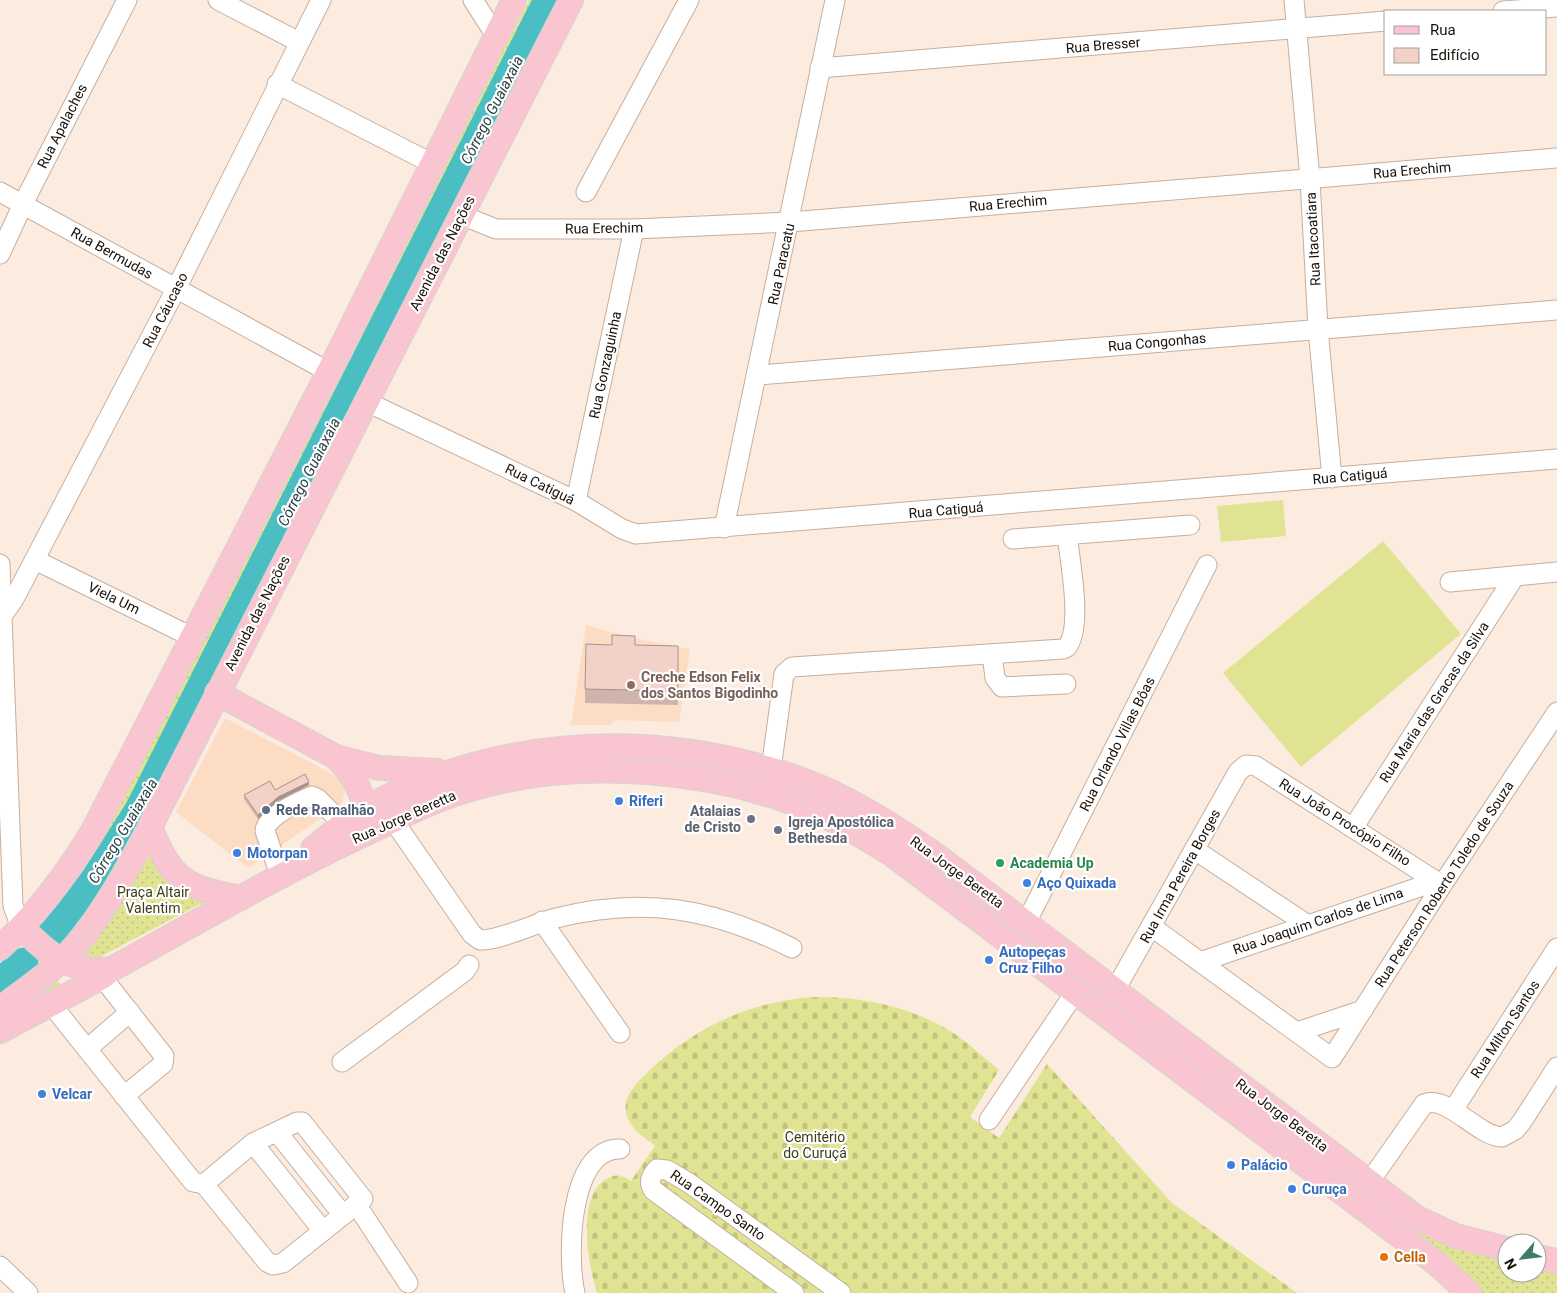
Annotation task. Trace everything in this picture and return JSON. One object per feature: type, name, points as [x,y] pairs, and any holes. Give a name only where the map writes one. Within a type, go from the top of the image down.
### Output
[{"type":"main road","points":[[0,948],[21,927],[61,880],[93,831],[329,372],[514,0]]},
{"type":"main road","name":"Avenida das Nações","points":[[0,1009],[60,961],[94,921],[150,827],[365,401],[571,0]]},
{"type":"main road","points":[[217,693],[336,758],[379,768],[450,772]]},
{"type":"main road","name":"Rua Jorge Beretta","points":[[284,872],[343,824],[364,810],[397,793],[450,772],[526,753],[605,746],[685,750],[724,757],[771,769],[800,779],[838,796],[904,833],[1430,1226],[1456,1236],[1497,1246]]},
{"type":"main road","points":[[284,872],[356,828],[364,819],[364,810],[354,779],[336,758]]},
{"type":"main road","name":"Rua Jorge Beretta","points":[[0,1031],[241,898],[284,872],[443,798],[469,789],[530,776],[605,771],[643,772],[718,782],[755,791],[809,810],[861,835],[924,877],[1436,1263],[1468,1293]]},
{"type":"main road","points":[[150,827],[164,860],[178,876],[202,890],[241,898]]},
{"type":"main road","points":[[21,927],[47,952],[60,961],[87,970],[107,973]]},
{"type":"street","name":"Rua Apalaches","points":[[0,254],[23,204],[127,0]]},
{"type":"street","points":[[218,0],[299,42]]},
{"type":"street","name":"Rua Cáucaso","points":[[1,618],[35,560],[176,289],[277,84],[321,0]]},
{"type":"street","points":[[473,0],[496,36]]},
{"type":"street","points":[[586,192],[689,0]]},
{"type":"street","name":"Rua Paracatu","points":[[724,528],[758,375],[835,0]]},
{"type":"street","name":"Rua Itacoatiara","points":[[1294,0],[1310,179],[1318,329],[1332,478]]},
{"type":"street","points":[[1516,10],[1557,7]]},
{"type":"street","name":"Rua Bresser","points":[[820,68],[1384,21]]},
{"type":"street","points":[[277,84],[432,164]]},
{"type":"street","name":"Rua Erechim","points":[[461,215],[496,229],[634,229],[790,222],[1557,158]]},
{"type":"street","name":"Rua Bermudas","points":[[0,192],[329,372]]},
{"type":"street","name":"Rua Gonzaguinha","points":[[576,501],[634,229]]},
{"type":"street","name":"Rua Congonhas","points":[[758,375],[1557,310]]},
{"type":"street","name":"Rua Catiguá","points":[[365,401],[576,501],[622,529],[636,534],[1557,459]]},
{"type":"street","points":[[1013,539],[1190,525]]},
{"type":"street","points":[[771,769],[784,674],[788,669],[808,666],[1063,649],[1071,643],[1074,616],[1067,535]]},
{"type":"street","name":"Viela Um","points":[[35,560],[192,638]]},
{"type":"street","points":[[0,564],[3,706],[13,906],[21,927]]},
{"type":"street","name":"Rua Orlando Villas Bôas","points":[[1026,923],[1207,564]]},
{"type":"street","points":[[1450,582],[1557,572]]},
{"type":"street","name":"Rua Maria das Gracas da Silva","points":[[1354,828],[1515,576]]},
{"type":"street","points":[[992,654],[995,678],[1002,687],[1066,684]]},
{"type":"street","name":"Rua Peterson Roberto Toledo de Souza","points":[[1297,1032],[1332,1058],[1440,883],[1557,712]]},
{"type":"street","name":"Rua João Procópio Filho","points":[[1246,765],[1256,766],[1440,883]]},
{"type":"street","name":"Rua Irma Pereira Borges","points":[[1115,990],[1238,772],[1246,765]]},
{"type":"street","points":[[284,872],[265,831],[270,819],[312,796],[318,799],[343,824]]},
{"type":"street","points":[[393,820],[475,938],[480,940],[487,940],[542,921],[604,907],[627,905],[671,908],[745,927],[792,948]]},
{"type":"street","points":[[1195,850],[1308,925]]},
{"type":"street","name":"Rua Joaquim Carlos de Lima","points":[[1200,962],[1440,883]]},
{"type":"street","points":[[542,921],[620,1034]]},
{"type":"street","points":[[1152,927],[1297,1032],[1363,1010]]},
{"type":"street","name":"Rua Milton Santos","points":[[1452,1110],[1557,948]]},
{"type":"street","points":[[342,1062],[465,971],[469,965]]},
{"type":"street","points":[[107,973],[130,1012],[164,1056],[165,1060],[124,1096]]},
{"type":"street","points":[[989,1120],[1076,991]]},
{"type":"street","points":[[51,1004],[193,1182],[199,1185],[204,1184],[253,1143],[297,1122],[306,1124],[363,1199],[283,1263],[272,1265],[267,1262],[204,1184]]},
{"type":"street","points":[[87,1049],[130,1012]]},
{"type":"street","points":[[1370,1181],[1424,1104],[1433,1102],[1452,1110],[1494,1136],[1508,1135],[1520,1123],[1557,1067]]},
{"type":"street","points":[[276,1132],[349,1210],[408,1283]]},
{"type":"street","points":[[253,1143],[323,1231]]},
{"type":"street","points":[[575,1293],[570,1246],[573,1211],[580,1188],[589,1169],[602,1153],[610,1149],[620,1149]]},
{"type":"street","name":"Rua Campo Santo","points":[[794,1293],[653,1190],[650,1184],[655,1172],[660,1168],[667,1170],[840,1293]]},
{"type":"street","points":[[741,1254],[756,1232]]},
{"type":"street","points":[[0,1266],[28,1293]]},
{"type":"shaded area","name":"Creche Edson Felix dos Santos Bigodinho","points":[[586,625],[633,638],[690,649],[679,722],[616,720],[610,725],[571,725]]},
{"type":"shaded area","points":[[225,718],[329,772],[342,783],[345,790],[342,804],[248,868],[176,812]]},
{"type":"green space","points":[[529,0],[541,0],[361,357],[351,351]]},
{"type":"green space","points":[[347,358],[358,363],[133,807],[89,879],[53,923],[51,913],[73,885],[104,836]]},
{"type":"green space","points":[[1283,500],[1286,536],[1221,542],[1217,506]]},
{"type":"green space","points":[[1383,541],[1461,634],[1301,767],[1223,673]]},
{"type":"green space","name":"Praça Altair Valentim","points":[[150,855],[210,899],[98,958],[90,959],[82,955],[106,926]]},
{"type":"green space","points":[[57,981],[66,988],[0,1024]]},
{"type":"green space","name":"Cemitério do Curuçá","points":[[812,997],[869,1001],[888,1005],[924,1018],[958,1036],[999,1070],[970,1117],[999,1138],[1047,1064],[1172,1203],[1297,1293],[597,1293],[588,1249],[587,1232],[591,1200],[597,1188],[610,1177],[625,1177],[631,1181],[655,1146],[637,1132],[630,1123],[626,1106],[632,1089],[667,1055],[724,1019],[766,1004]]},
{"type":"green space","points":[[1413,1225],[1497,1254],[1497,1283],[1547,1283],[1547,1266],[1557,1268],[1557,1293],[1482,1293],[1444,1256],[1410,1228]]},
{"type":"building","points":[[612,635],[635,636],[635,645],[678,646],[678,691],[585,689],[586,644],[612,645]]},
{"type":"building","points":[[305,774],[309,782],[278,797],[258,815],[244,795],[270,781],[275,790]]},
{"type":"waterway","name":"Córrego Guaiaxaia","points":[[52,932],[93,882],[139,810],[548,0]]},
{"type":"waterway","name":"Córrego Guaiaxaia","points":[[0,982],[24,962]]},
{"type":"place","name":"Creche Edson Felix dos Santos Bigodinho","points":[[631,685]]},
{"type":"place","name":"Riferi","points":[[619,801]]},
{"type":"place","name":"Rede Ramalhão","points":[[266,810]]},
{"type":"place","name":"Atalaias de Cristo","points":[[751,819]]},
{"type":"place","name":"Igreja Apostólica Bethesda","points":[[778,830]]},
{"type":"place","name":"Motorpan","points":[[237,853]]},
{"type":"place","name":"Academia Up","points":[[1000,863]]},
{"type":"place","name":"Aço Quixada","points":[[1027,883]]},
{"type":"place","name":"Autopeças Cruz Filho","points":[[989,960]]},
{"type":"place","name":"Velcar","points":[[42,1094]]},
{"type":"place","name":"Palácio","points":[[1231,1165]]},
{"type":"place","name":"Curuça","points":[[1292,1189]]},
{"type":"place","name":"Cella","points":[[1384,1257]]}]
